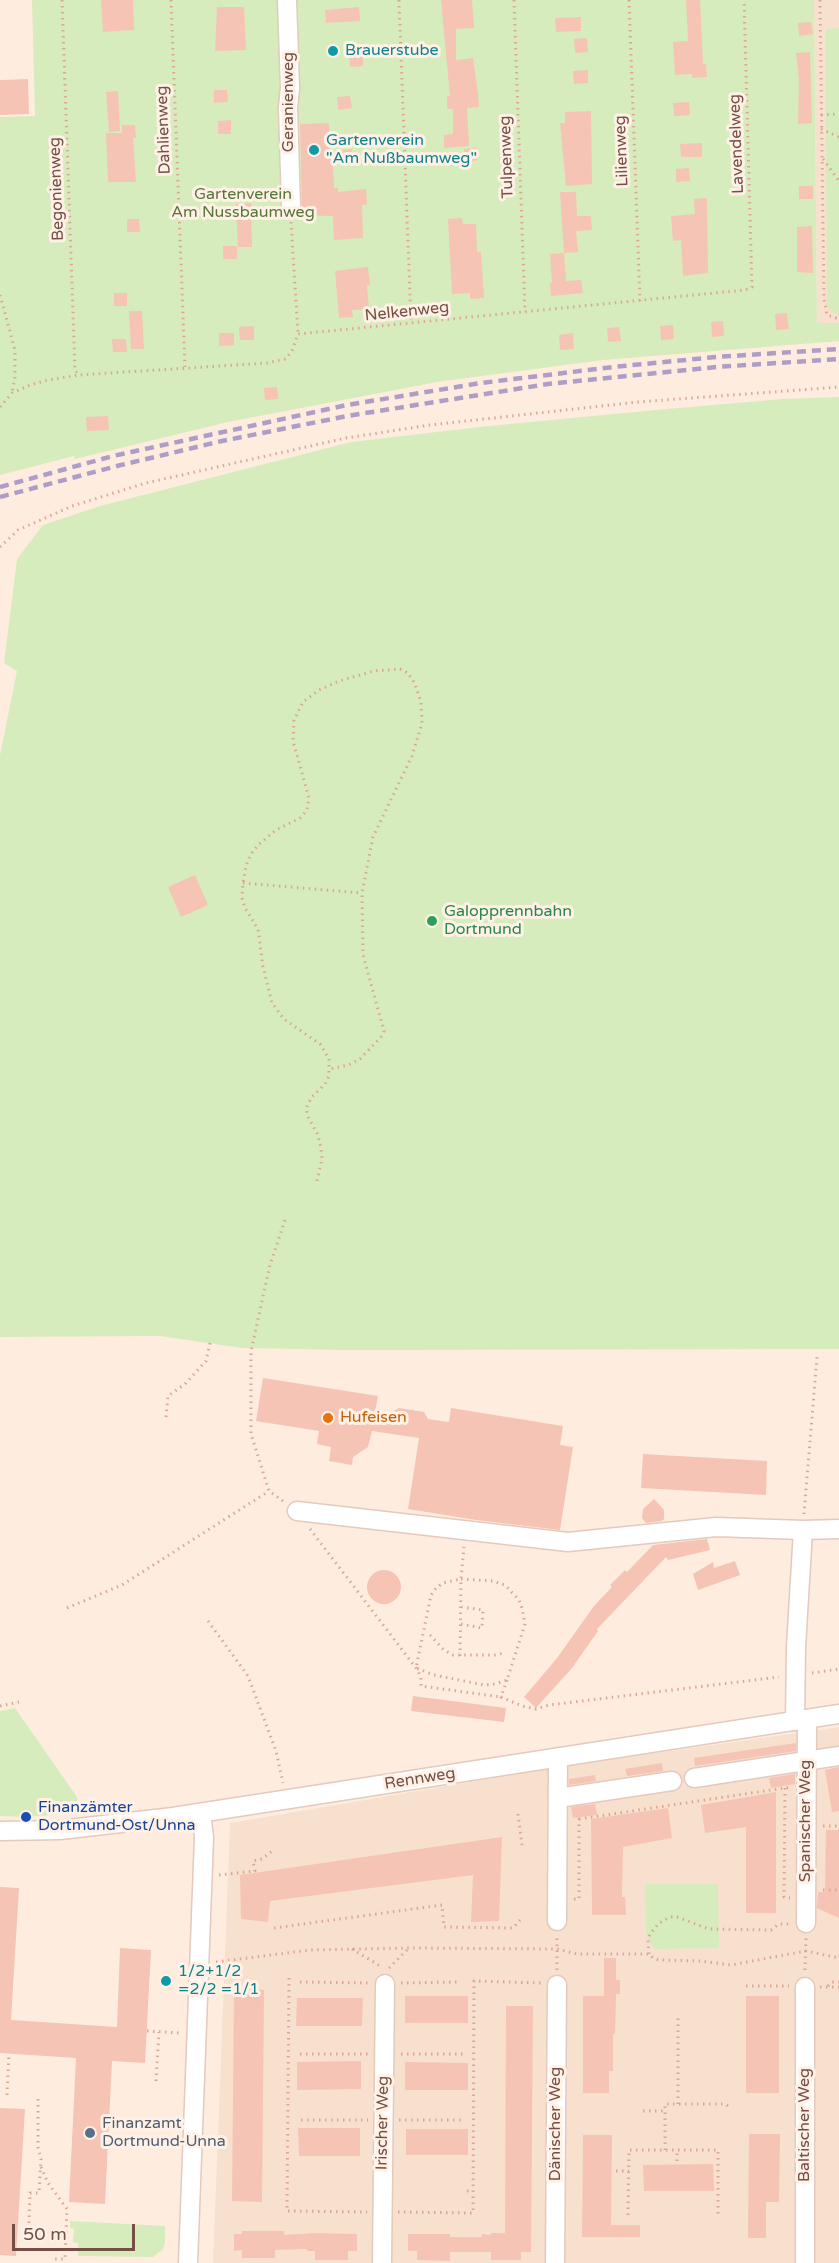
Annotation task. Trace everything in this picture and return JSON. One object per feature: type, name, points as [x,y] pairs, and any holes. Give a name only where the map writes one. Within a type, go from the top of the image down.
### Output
[{"type":"street","name":"Geranienweg","points":[[287,0],[291,205]]},
{"type":"street","points":[[297,1511],[568,1542],[716,1527],[839,1529]]},
{"type":"street","name":"Spanischer Weg","points":[[803,1530],[796,1675],[806,1761],[806,1923]]},
{"type":"street","name":"Rennweg","points":[[0,1831],[88,1827],[201,1813],[839,1714]]},
{"type":"street","points":[[694,1778],[839,1756]]},
{"type":"street","points":[[557,1921],[558,1757]]},
{"type":"street","points":[[558,1798],[672,1781]]},
{"type":"street","points":[[188,2263],[204,1837],[201,1813]]},
{"type":"street","name":"Irischer Weg","points":[[382,2263],[385,1984]]},
{"type":"street","name":"Dänischer Weg","points":[[555,2263],[557,1985]]},
{"type":"street","name":"Baltischer Weg","points":[[805,2263],[806,1987]]},
{"type":"path","name":"Begonienweg","points":[[62,0],[75,370],[79,375]]},
{"type":"path","name":"Dahlienweg","points":[[171,0],[185,368]]},
{"type":"path","points":[[399,0],[411,324]]},
{"type":"path","name":"Tulpenweg","points":[[514,0],[525,312]]},
{"type":"path","name":"Lilienweg","points":[[629,0],[639,301]]},
{"type":"path","name":"Lavendelweg","points":[[744,0],[752,286]]},
{"type":"path","points":[[820,0],[824,308],[827,315],[839,319]]},
{"type":"path","points":[[821,115],[839,114]]},
{"type":"path","points":[[821,129],[839,137]]},
{"type":"path","points":[[822,157],[839,181]]},
{"type":"path","points":[[0,407],[12,393],[30,385],[79,375],[267,363],[285,359],[292,351],[298,334],[291,227]]},
{"type":"path","name":"Nelkenweg","points":[[298,334],[745,290],[752,286]]},
{"type":"path","points":[[0,296],[15,350],[15,377],[12,393]]},
{"type":"path","points":[[0,547],[18,531],[72,506],[146,483],[346,438],[430,425],[638,402],[839,387]]},
{"type":"path","points":[[316,1181],[322,1159],[321,1148],[318,1135],[306,1109],[311,1098],[325,1084],[330,1069],[330,1059],[320,1044],[285,1019],[272,1003],[263,967],[258,929],[244,908],[243,883],[246,866],[258,844],[276,830],[300,818],[307,810],[309,798],[293,741],[294,720],[303,702],[319,690],[339,681],[374,671],[400,669],[408,673],[415,684],[421,702],[422,723],[412,756],[373,837],[362,892],[363,955],[384,1031],[360,1059],[348,1065],[330,1069]]},
{"type":"path","points":[[243,883],[362,892]]},
{"type":"path","points":[[285,1220],[270,1265],[251,1351],[251,1434],[269,1491],[297,1511],[416,1668],[421,1677],[421,1686],[501,1696],[522,1706],[536,1709],[549,1705],[839,1669]]},
{"type":"path","points":[[166,1417],[168,1396],[185,1384],[206,1361],[210,1344]]},
{"type":"path","points":[[803,1530],[817,1357]]},
{"type":"path","points":[[67,1608],[122,1585],[269,1491]]},
{"type":"path","points":[[460,1656],[461,1579],[466,1530]]},
{"type":"path","points":[[416,1668],[431,1595],[436,1588],[443,1583],[461,1579],[493,1581],[505,1585],[519,1600],[525,1624],[501,1696]]},
{"type":"path","points":[[460,1624],[482,1628],[483,1610],[462,1607]]},
{"type":"path","points":[[208,1621],[248,1676],[276,1751],[285,1788]]},
{"type":"path","points":[[430,1635],[444,1650],[453,1655],[504,1653]]},
{"type":"path","points":[[416,1668],[434,1675],[484,1685],[507,1680]]},
{"type":"path","points":[[0,1706],[19,1702]]},
{"type":"path","points":[[579,1819],[806,1785]]},
{"type":"path","points":[[785,1788],[784,1898],[806,1898]]},
{"type":"path","points":[[518,1814],[522,1845]]},
{"type":"path","points":[[227,1875],[255,1871],[254,1861],[262,1859],[272,1851]]},
{"type":"path","points":[[274,1928],[442,1905],[444,1927],[513,1928],[520,1920]]},
{"type":"path","points":[[806,1987],[806,1950],[806,1923],[778,1924],[771,1930],[708,1929],[685,1919],[670,1917],[659,1923],[648,1940],[649,1954],[659,1960],[701,1961],[731,1965],[806,1950],[839,1958]]},
{"type":"path","points":[[199,1963],[269,1954],[350,1948],[557,1949],[576,1954],[649,1954]]},
{"type":"path","points":[[350,1948],[382,1967],[385,1972],[409,1948]]},
{"type":"path","points":[[826,1987],[832,1982],[839,1982]]},
{"type":"path","points":[[678,2014],[678,2104]]},
{"type":"path","points":[[147,2031],[196,2034]]},
{"type":"path","points":[[156,2081],[159,2032]]},
{"type":"path","points":[[7,2095],[9,2053]]},
{"type":"path","points":[[29,2223],[30,2193],[39,2193],[38,2097]]},
{"type":"path","points":[[665,2150],[665,2104],[725,2104],[731,2108]]},
{"type":"path","points":[[643,2111],[665,2111]]},
{"type":"path","points":[[628,2215],[629,2150],[718,2150],[718,2216]]},
{"type":"path","points":[[677,2150],[677,2161]]},
{"type":"path","points":[[40,2165],[48,2183],[67,2209],[65,2259],[51,2259]]},
{"type":"path","points":[[616,2171],[629,2171]]},
{"type":"path","points":[[467,2191],[473,2191]]},
{"type":"shaded area","points":[[814,0],[839,0],[839,323],[817,323]]},
{"type":"shaded area","points":[[839,1727],[839,2263],[213,2263],[230,1823],[558,1767]]},
{"type":"green space","name":"Gartenverein Am Nussbaumweg","points":[[32,0],[814,0],[817,323],[839,323],[839,341],[603,360],[437,382],[228,422],[0,475],[0,117],[35,116]]},
{"type":"green space","points":[[839,28],[839,314],[835,314],[827,307],[826,29]]},
{"type":"green space","name":"Galopprennbahn Dortmund","points":[[839,397],[839,1349],[346,1350],[242,1348],[160,1336],[0,1337],[0,755],[17,671],[4,663],[17,559],[43,525],[100,506],[351,442],[655,410],[783,399]]},
{"type":"green space","points":[[15,1708],[77,1797],[78,1813],[25,1817],[0,1816],[0,1711]]},
{"type":"green space","points":[[645,1884],[718,1884],[719,1948],[654,1949],[646,1934]]},
{"type":"green space","points":[[70,2221],[165,2226],[165,2243],[163,2249],[153,2257],[78,2256],[78,2243],[73,2242],[74,2229],[70,2228]]},
{"type":"building","points":[[101,0],[133,0],[134,30],[103,32]]},
{"type":"building","points":[[441,0],[472,0],[474,28],[456,29],[456,60],[473,58],[478,94],[479,107],[467,108],[469,146],[444,148],[444,135],[453,134],[453,109],[447,109],[447,96],[450,96]]},
{"type":"building","points":[[686,0],[700,0],[703,64],[706,64],[707,77],[692,78],[692,74],[675,75],[673,42],[688,41]]},
{"type":"building","points":[[217,7],[244,7],[246,50],[215,51]]},
{"type":"building","points":[[359,7],[360,21],[326,23],[325,10]]},
{"type":"building","points":[[581,17],[581,31],[556,32],[555,18]]},
{"type":"building","points":[[811,22],[813,34],[799,36],[798,23]]},
{"type":"building","points":[[587,38],[588,52],[575,53],[574,39]]},
{"type":"building","points":[[810,52],[812,123],[798,124],[799,79],[796,53]]},
{"type":"building","points":[[349,54],[363,54],[363,66],[350,67]]},
{"type":"building","points":[[588,70],[588,83],[574,84],[573,71]]},
{"type":"building","points":[[28,79],[29,114],[0,115],[0,80]]},
{"type":"building","points":[[214,90],[227,90],[228,102],[214,103]]},
{"type":"building","points":[[118,91],[120,131],[109,132],[106,92]]},
{"type":"building","points":[[350,96],[352,108],[338,110],[337,97]]},
{"type":"building","points":[[689,102],[690,115],[674,116],[673,103]]},
{"type":"building","points":[[591,111],[592,184],[566,186],[560,123],[565,123],[565,112]]},
{"type":"building","points":[[231,120],[231,134],[218,134],[218,121]]},
{"type":"building","name":"Gartenverein \"Am Nußbaumweg\"","points":[[329,123],[330,151],[352,149],[353,162],[333,164],[334,188],[338,188],[338,192],[366,189],[367,204],[362,205],[363,238],[334,240],[333,216],[299,215],[302,205],[300,124]]},
{"type":"building","points":[[122,125],[135,125],[136,138],[133,138],[136,182],[108,182],[106,133],[122,133]]},
{"type":"building","points":[[702,143],[702,157],[681,157],[680,144]]},
{"type":"building","points":[[477,148],[478,160],[465,162],[464,149]]},
{"type":"building","points":[[689,168],[690,181],[676,182],[676,169]]},
{"type":"building","points":[[799,186],[813,186],[813,199],[799,199]]},
{"type":"building","points":[[560,192],[576,192],[577,216],[591,216],[592,230],[576,231],[578,252],[564,253]]},
{"type":"building","points":[[707,198],[708,273],[683,276],[681,240],[673,241],[671,216],[695,214],[694,199]]},
{"type":"building","points":[[251,203],[252,247],[238,247],[236,204]]},
{"type":"building","points":[[462,218],[463,224],[476,224],[477,252],[481,252],[484,298],[470,299],[470,293],[452,294],[448,219]]},
{"type":"building","points":[[127,219],[139,219],[140,232],[127,232]]},
{"type":"building","points":[[812,226],[813,273],[797,272],[797,227]]},
{"type":"building","points":[[223,246],[237,246],[237,259],[223,259]]},
{"type":"building","points":[[564,253],[566,281],[581,280],[583,293],[551,296],[550,254]]},
{"type":"building","points":[[368,267],[369,309],[352,310],[353,317],[339,318],[335,271]]},
{"type":"building","points":[[114,293],[127,293],[127,306],[114,306]]},
{"type":"building","points":[[129,311],[142,311],[144,349],[131,349]]},
{"type":"building","points":[[787,313],[789,329],[776,330],[775,314]]},
{"type":"building","points":[[723,321],[724,336],[712,337],[711,322]]},
{"type":"building","points":[[673,325],[674,339],[661,340],[660,326]]},
{"type":"building","points":[[254,326],[254,340],[240,340],[239,327]]},
{"type":"building","points":[[619,327],[621,341],[608,342],[607,328]]},
{"type":"building","points":[[219,333],[234,333],[234,345],[219,346]]},
{"type":"building","points":[[573,333],[574,349],[560,350],[559,335]]},
{"type":"building","points":[[112,339],[126,339],[127,352],[113,352]]},
{"type":"building","points":[[277,387],[278,399],[265,400],[264,388]]},
{"type":"building","points":[[108,416],[109,430],[87,431],[86,417]]},
{"type":"building","points":[[195,875],[208,905],[181,917],[168,887]]},
{"type":"building","points":[[263,1378],[378,1396],[373,1422],[399,1408],[424,1412],[428,1419],[449,1422],[451,1408],[563,1426],[560,1445],[573,1447],[560,1530],[408,1509],[419,1438],[372,1431],[368,1447],[353,1457],[352,1465],[329,1461],[331,1447],[317,1444],[319,1431],[256,1421]]},
{"type":"building","points":[[643,1454],[767,1461],[766,1495],[641,1488]]},
{"type":"building","points":[[654,1499],[664,1510],[664,1519],[646,1523],[642,1518],[643,1509]]},
{"type":"building","points":[[707,1539],[710,1550],[668,1560],[666,1557],[597,1629],[598,1631],[572,1668],[536,1708],[524,1697],[557,1658],[594,1606],[612,1587],[610,1585],[625,1570],[627,1572],[653,1545]]},
{"type":"building","points":[[735,1561],[740,1575],[698,1590],[693,1574],[713,1562],[714,1568]]},
{"type":"building","points":[[384,1570],[396,1575],[401,1587],[396,1599],[384,1604],[372,1599],[367,1587],[372,1575]]},
{"type":"building","points":[[413,1696],[506,1708],[504,1722],[411,1711]]},
{"type":"building","points":[[796,1743],[796,1751],[695,1766],[694,1758]]},
{"type":"building","points":[[662,1763],[663,1771],[627,1776],[625,1769]]},
{"type":"building","points":[[839,1767],[839,1811],[832,1812],[825,1770]]},
{"type":"building","points":[[795,1774],[795,1784],[771,1788],[769,1778]]},
{"type":"building","points":[[595,1775],[596,1781],[569,1785],[569,1779]]},
{"type":"building","points":[[776,1792],[776,1913],[746,1913],[746,1827],[705,1833],[701,1805]]},
{"type":"building","points":[[595,1804],[597,1815],[573,1818],[571,1807]]},
{"type":"building","points":[[668,1808],[672,1838],[623,1847],[622,1897],[625,1897],[626,1915],[592,1915],[591,1819]]},
{"type":"building","points":[[826,1830],[839,1830],[839,1918],[817,1908],[818,1892],[825,1892]]},
{"type":"building","points":[[502,1837],[499,1921],[471,1922],[473,1875],[270,1901],[268,1922],[241,1919],[240,1875]]},
{"type":"building","name":"Finanzamt Dortmund-Unna","points":[[0,1887],[19,1888],[11,2020],[117,2027],[120,1948],[151,1950],[145,2063],[112,2061],[105,2204],[69,2202],[76,2058],[0,2053]]},
{"type":"building","points":[[604,1958],[616,1958],[616,1980],[620,1980],[620,1994],[616,1994],[613,2071],[609,2071],[609,2093],[583,2093],[583,1996],[604,1996]]},
{"type":"building","points":[[234,1989],[264,1990],[262,2202],[232,2201]]},
{"type":"building","points":[[405,1996],[468,1996],[468,2023],[405,2023]]},
{"type":"building","points":[[746,1996],[779,1996],[779,2093],[746,2093]]},
{"type":"building","points":[[297,1998],[363,1998],[362,2026],[296,2026]]},
{"type":"building","points":[[506,2006],[533,2006],[531,2252],[521,2252],[521,2260],[491,2260],[491,2252],[450,2252],[450,2261],[417,2260],[417,2251],[408,2251],[408,2234],[482,2237],[482,2234],[505,2233]]},
{"type":"building","points":[[361,2061],[361,2089],[297,2090],[297,2062]]},
{"type":"building","points":[[405,2062],[468,2063],[468,2090],[405,2090]]},
{"type":"building","points":[[0,2108],[25,2109],[16,2256],[0,2255]]},
{"type":"building","points":[[298,2128],[360,2128],[360,2156],[299,2156]]},
{"type":"building","points":[[406,2129],[468,2129],[468,2155],[406,2155]]},
{"type":"building","points":[[749,2134],[780,2134],[779,2202],[766,2202],[766,2238],[748,2238]]},
{"type":"building","points":[[583,2135],[612,2135],[611,2225],[640,2225],[640,2237],[582,2237]]},
{"type":"building","points":[[713,2164],[714,2191],[644,2191],[643,2165]]},
{"type":"building","points":[[242,2231],[284,2231],[284,2235],[357,2234],[357,2251],[348,2251],[348,2260],[315,2260],[315,2251],[307,2251],[307,2249],[275,2250],[275,2258],[242,2258],[242,2250],[234,2251],[234,2234],[242,2234]]},
{"type":"railway","points":[[0,487],[113,456],[347,405],[481,383],[613,367],[839,349]]},
{"type":"railway","points":[[0,497],[222,441],[347,416],[548,384],[716,367],[839,359]]},
{"type":"place","name":"Brauerstube","points":[[333,51]]},
{"type":"place","name":"Gartenverein \"Am Nußbaumweg\"","points":[[314,150]]},
{"type":"place","name":"Galopprennbahn Dortmund","points":[[432,921]]},
{"type":"place","name":"Hufeisen","points":[[328,1418]]},
{"type":"place","name":"Finanzämter Dortmund-Ost/Unna","points":[[26,1817]]},
{"type":"place","name":"1/2+1/2 =2/2 =1/1","points":[[166,1981]]},
{"type":"place","name":"Finanzamt Dortmund-Unna","points":[[90,2133]]}]
